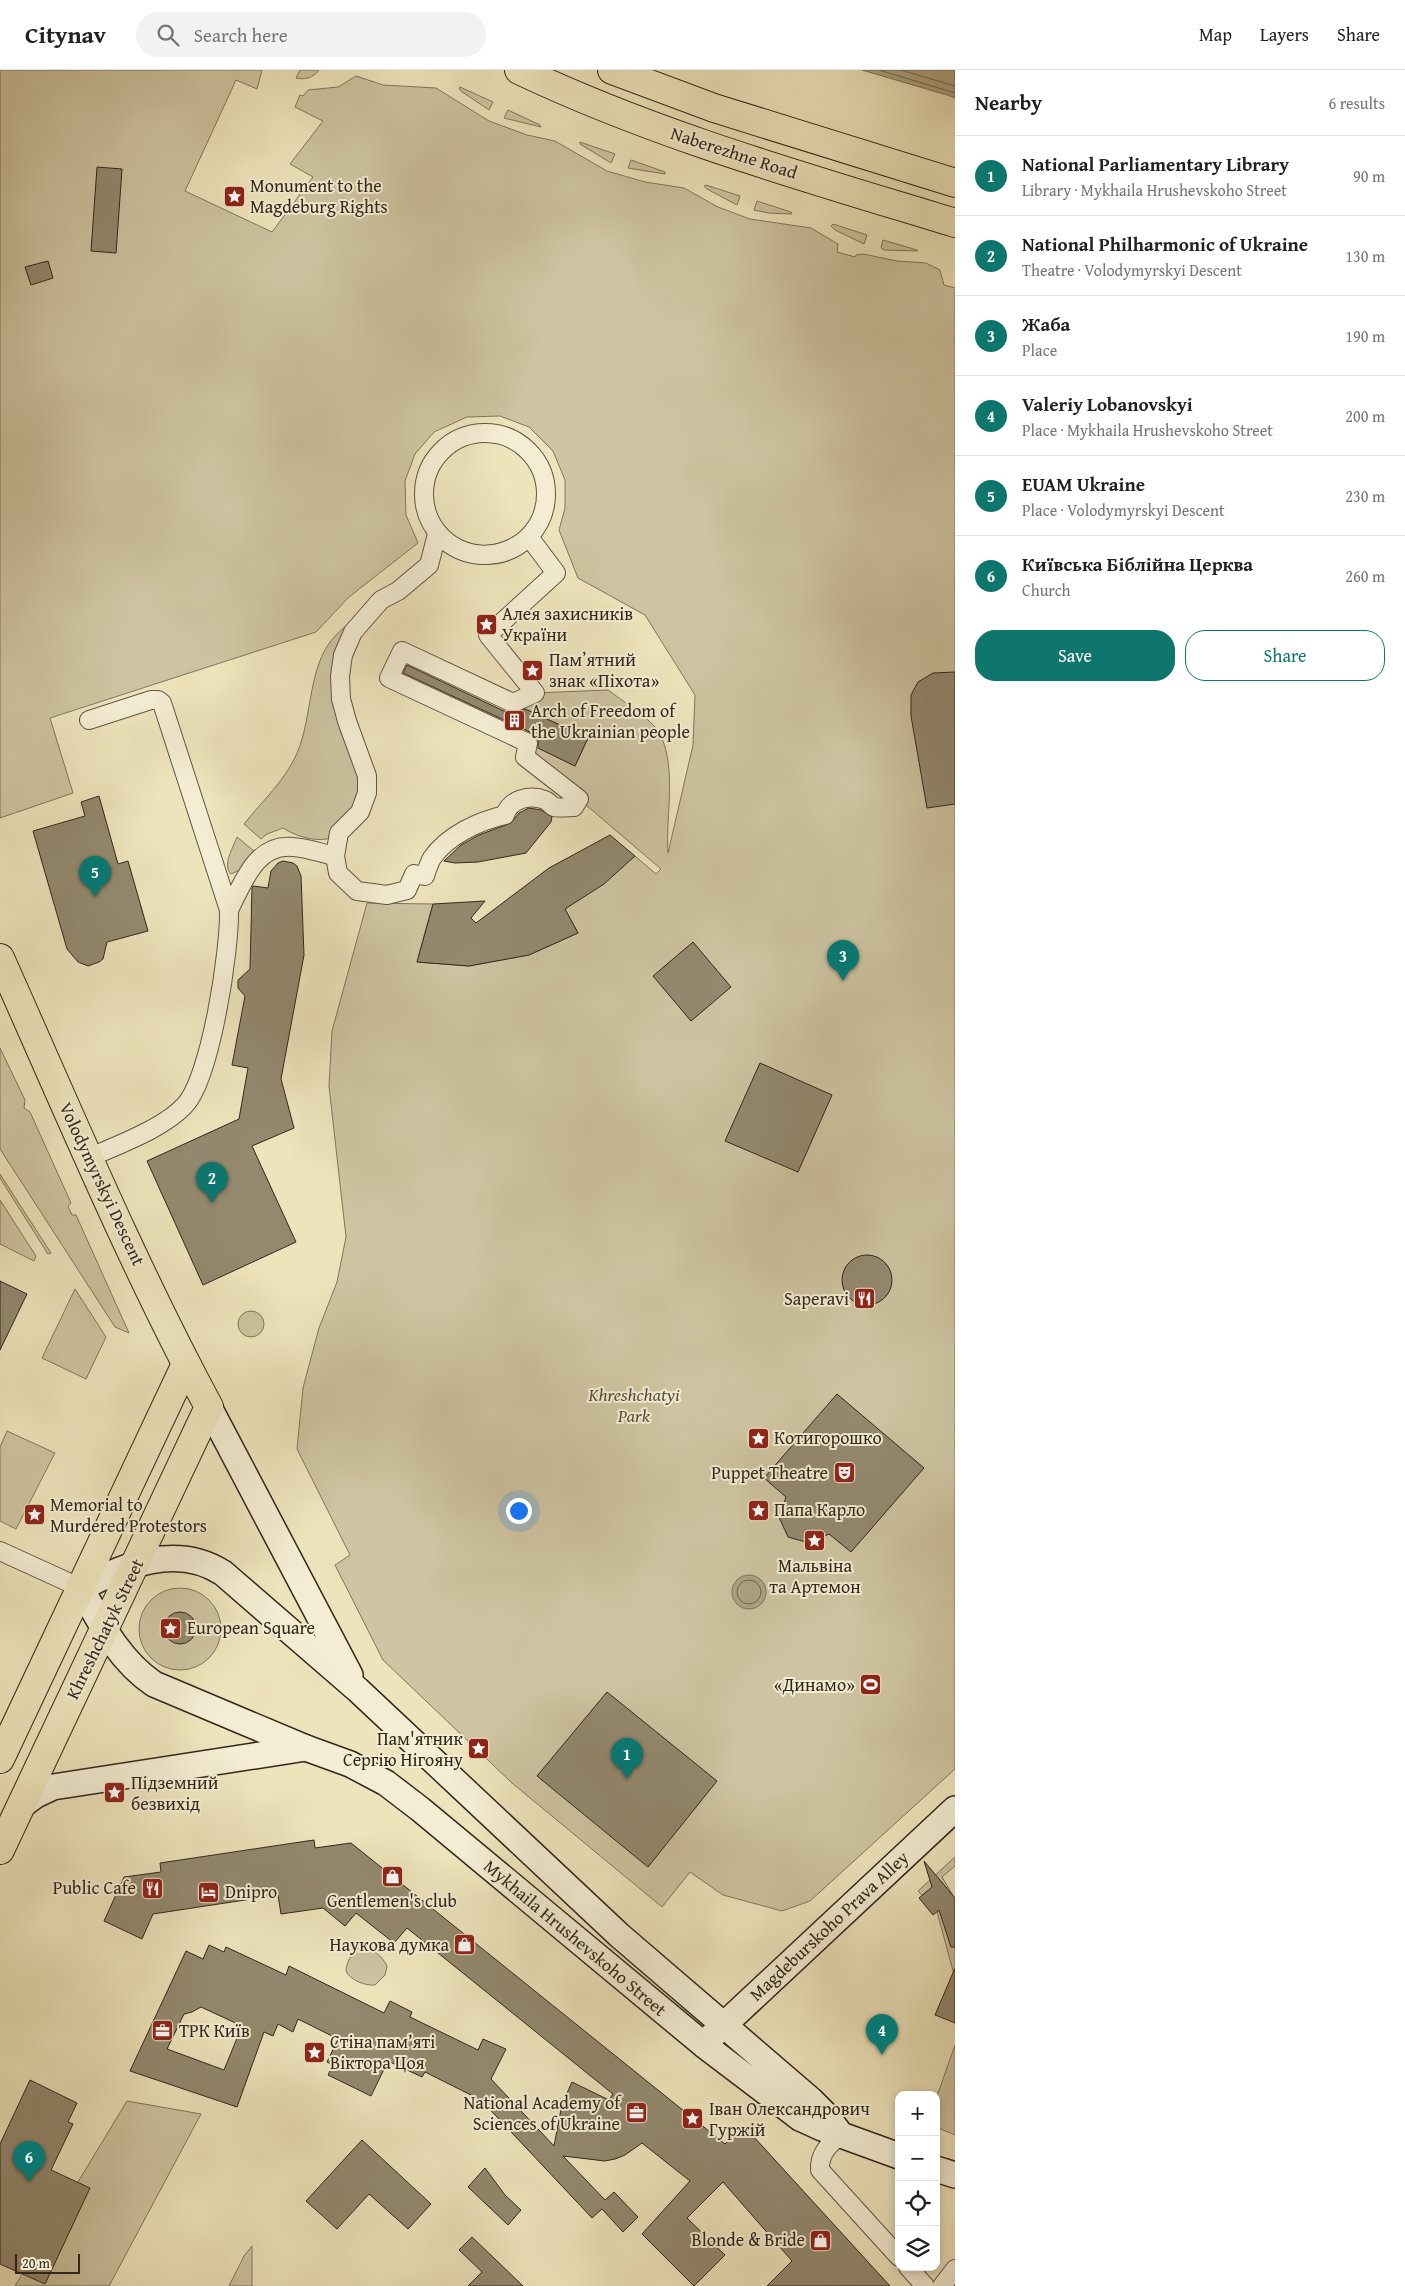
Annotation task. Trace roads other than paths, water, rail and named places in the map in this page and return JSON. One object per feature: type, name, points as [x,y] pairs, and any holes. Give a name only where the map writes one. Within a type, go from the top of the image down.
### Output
[{"type":"main road","name":"Naberezhne Road","points":[[519,70],[650,125],[741,156],[955,223]]},
{"type":"main road","name":"Naberezhne Road","points":[[612,70],[714,108],[955,183]]},
{"type":"main road","name":"Volodymyrskyi Descent","points":[[0,958],[89,1158],[186,1364],[209,1407]]},
{"type":"main road","points":[[0,1759],[186,1364]]},
{"type":"main road","points":[[209,1407],[358,1690]]},
{"type":"main road","name":"Khreshchatyk Street","points":[[0,1850],[105,1631],[209,1407]]},
{"type":"main road","points":[[81,1588],[108,1573],[137,1563],[167,1558],[198,1560],[211,1565],[223,1573],[358,1690]]},
{"type":"main road","points":[[81,1588],[105,1631],[120,1653],[138,1673],[154,1684],[306,1748]]},
{"type":"main road","name":"Mykhaila Hrushevskoho Street","points":[[358,1690],[620,1935],[811,2100],[826,2115],[841,2135]]},
{"type":"main road","points":[[21,1806],[36,1795],[53,1787],[306,1748]]},
{"type":"main road","name":"Mykhaila Hrushevskoho Street","points":[[306,1748],[350,1764],[386,1783],[420,1809],[704,2045],[800,2118],[895,2155]]},
{"type":"main road","name":"Magdeburskoho Prava Alley","points":[[704,2045],[723,2025],[955,1810]]},
{"type":"main road","points":[[940,2170],[955,2175]]},
{"type":"street","points":[[458,549],[437,534],[429,565],[398,591],[381,600],[353,632],[343,655],[340,676],[341,700],[367,776],[366,793],[360,812],[339,833],[335,856],[338,873],[357,891],[387,895],[407,890],[414,874],[425,876],[432,858],[448,842],[480,822],[505,815],[510,805],[516,801],[527,798],[540,799],[554,807],[574,807],[579,799],[525,757],[528,744],[389,678],[402,651],[513,703],[535,693],[488,635],[556,573],[529,537],[511,550],[497,554],[482,556],[458,549],[437,534],[427,516],[423,496],[426,476],[434,458],[449,444],[467,434],[487,432],[507,436],[525,446],[538,462],[546,481],[546,501],[541,520],[529,537],[511,550],[482,556]]},
{"type":"street","points":[[89,720],[151,700],[158,700],[162,703],[229,910],[228,946],[210,1044],[198,1087],[186,1104],[165,1121],[89,1158]]},
{"type":"street","points":[[229,910],[251,868],[262,856],[271,850],[294,847],[335,856]]},
{"type":"street","points":[[0,1551],[81,1588]]},
{"type":"street","points":[[841,2135],[831,2142],[819,2159],[820,2170],[895,2253]]},
{"type":"street","points":[[942,2286],[955,2269]]},
{"type":"street","points":[[912,2271],[925,2286]]},
{"type":"water","points":[[862,70],[955,70],[955,98],[947,95]]},
{"type":"water","points":[[749,1575],[761,1580],[766,1592],[761,1604],[749,1609],[737,1604],[732,1592],[737,1580]]},
{"type":"place","name":"Monument to the Magdeburg Rights","points":[[234,196]]},
{"type":"place","name":"Алея захисників України","points":[[486,624]]},
{"type":"place","name":"Памʼятний знак «Піхота»","points":[[533,670]]},
{"type":"place","name":"Arch of Freedom of the Ukrainian people","points":[[515,721]]},
{"type":"place","name":"EUAM Ukraine","points":[[95,897]]},
{"type":"place","name":"Жаба","points":[[843,981]]},
{"type":"place","name":"National Philharmonic of Ukraine","points":[[212,1203]]},
{"type":"place","name":"Saperavi","points":[[865,1299]]},
{"type":"place","name":"Котигорошко","points":[[758,1438]]},
{"type":"place","name":"Puppet Theatre","points":[[844,1473]]},
{"type":"place","name":"Папа Карло","points":[[758,1510]]},
{"type":"place","name":"Memorial to Murdered Protestors","points":[[34,1515]]},
{"type":"place","name":"Мальвіна та Артемон","points":[[815,1541]]},
{"type":"place","name":"European Square","points":[[171,1628]]},
{"type":"place","name":"«Динамо»","points":[[871,1685]]},
{"type":"place","name":"Пам'ятник Сергію Нігояну","points":[[479,1749]]},
{"type":"place","name":"National Parliamentary Library","points":[[627,1779]]},
{"type":"place","name":"Підземний безвихід","points":[[115,1793]]},
{"type":"place","name":"Gentlemen's club","points":[[392,1876]]},
{"type":"place","name":"Public Cafe","points":[[152,1888]]},
{"type":"place","name":"Dnipro","points":[[209,1892]]},
{"type":"place","name":"Наукова думка","points":[[465,1945]]},
{"type":"place","name":"ТРК Київ","points":[[163,2031]]},
{"type":"place","name":"Стіна пам’яті Віктора Цоя","points":[[314,2052]]},
{"type":"place","name":"Valeriy Lobanovskyi","points":[[882,2055]]},
{"type":"place","name":"National Academy of Sciences of Ukraine","points":[[636,2113]]},
{"type":"place","name":"Іван Олександрович Гуржій","points":[[693,2119]]},
{"type":"place","name":"Київська Біблійна Церква","points":[[29,2182]]},
{"type":"place","name":"Blonde & Bride","points":[[821,2240]]},
{"type":"park label","name":"Khreshchatyi Park","points":[[634,1405]]}]
